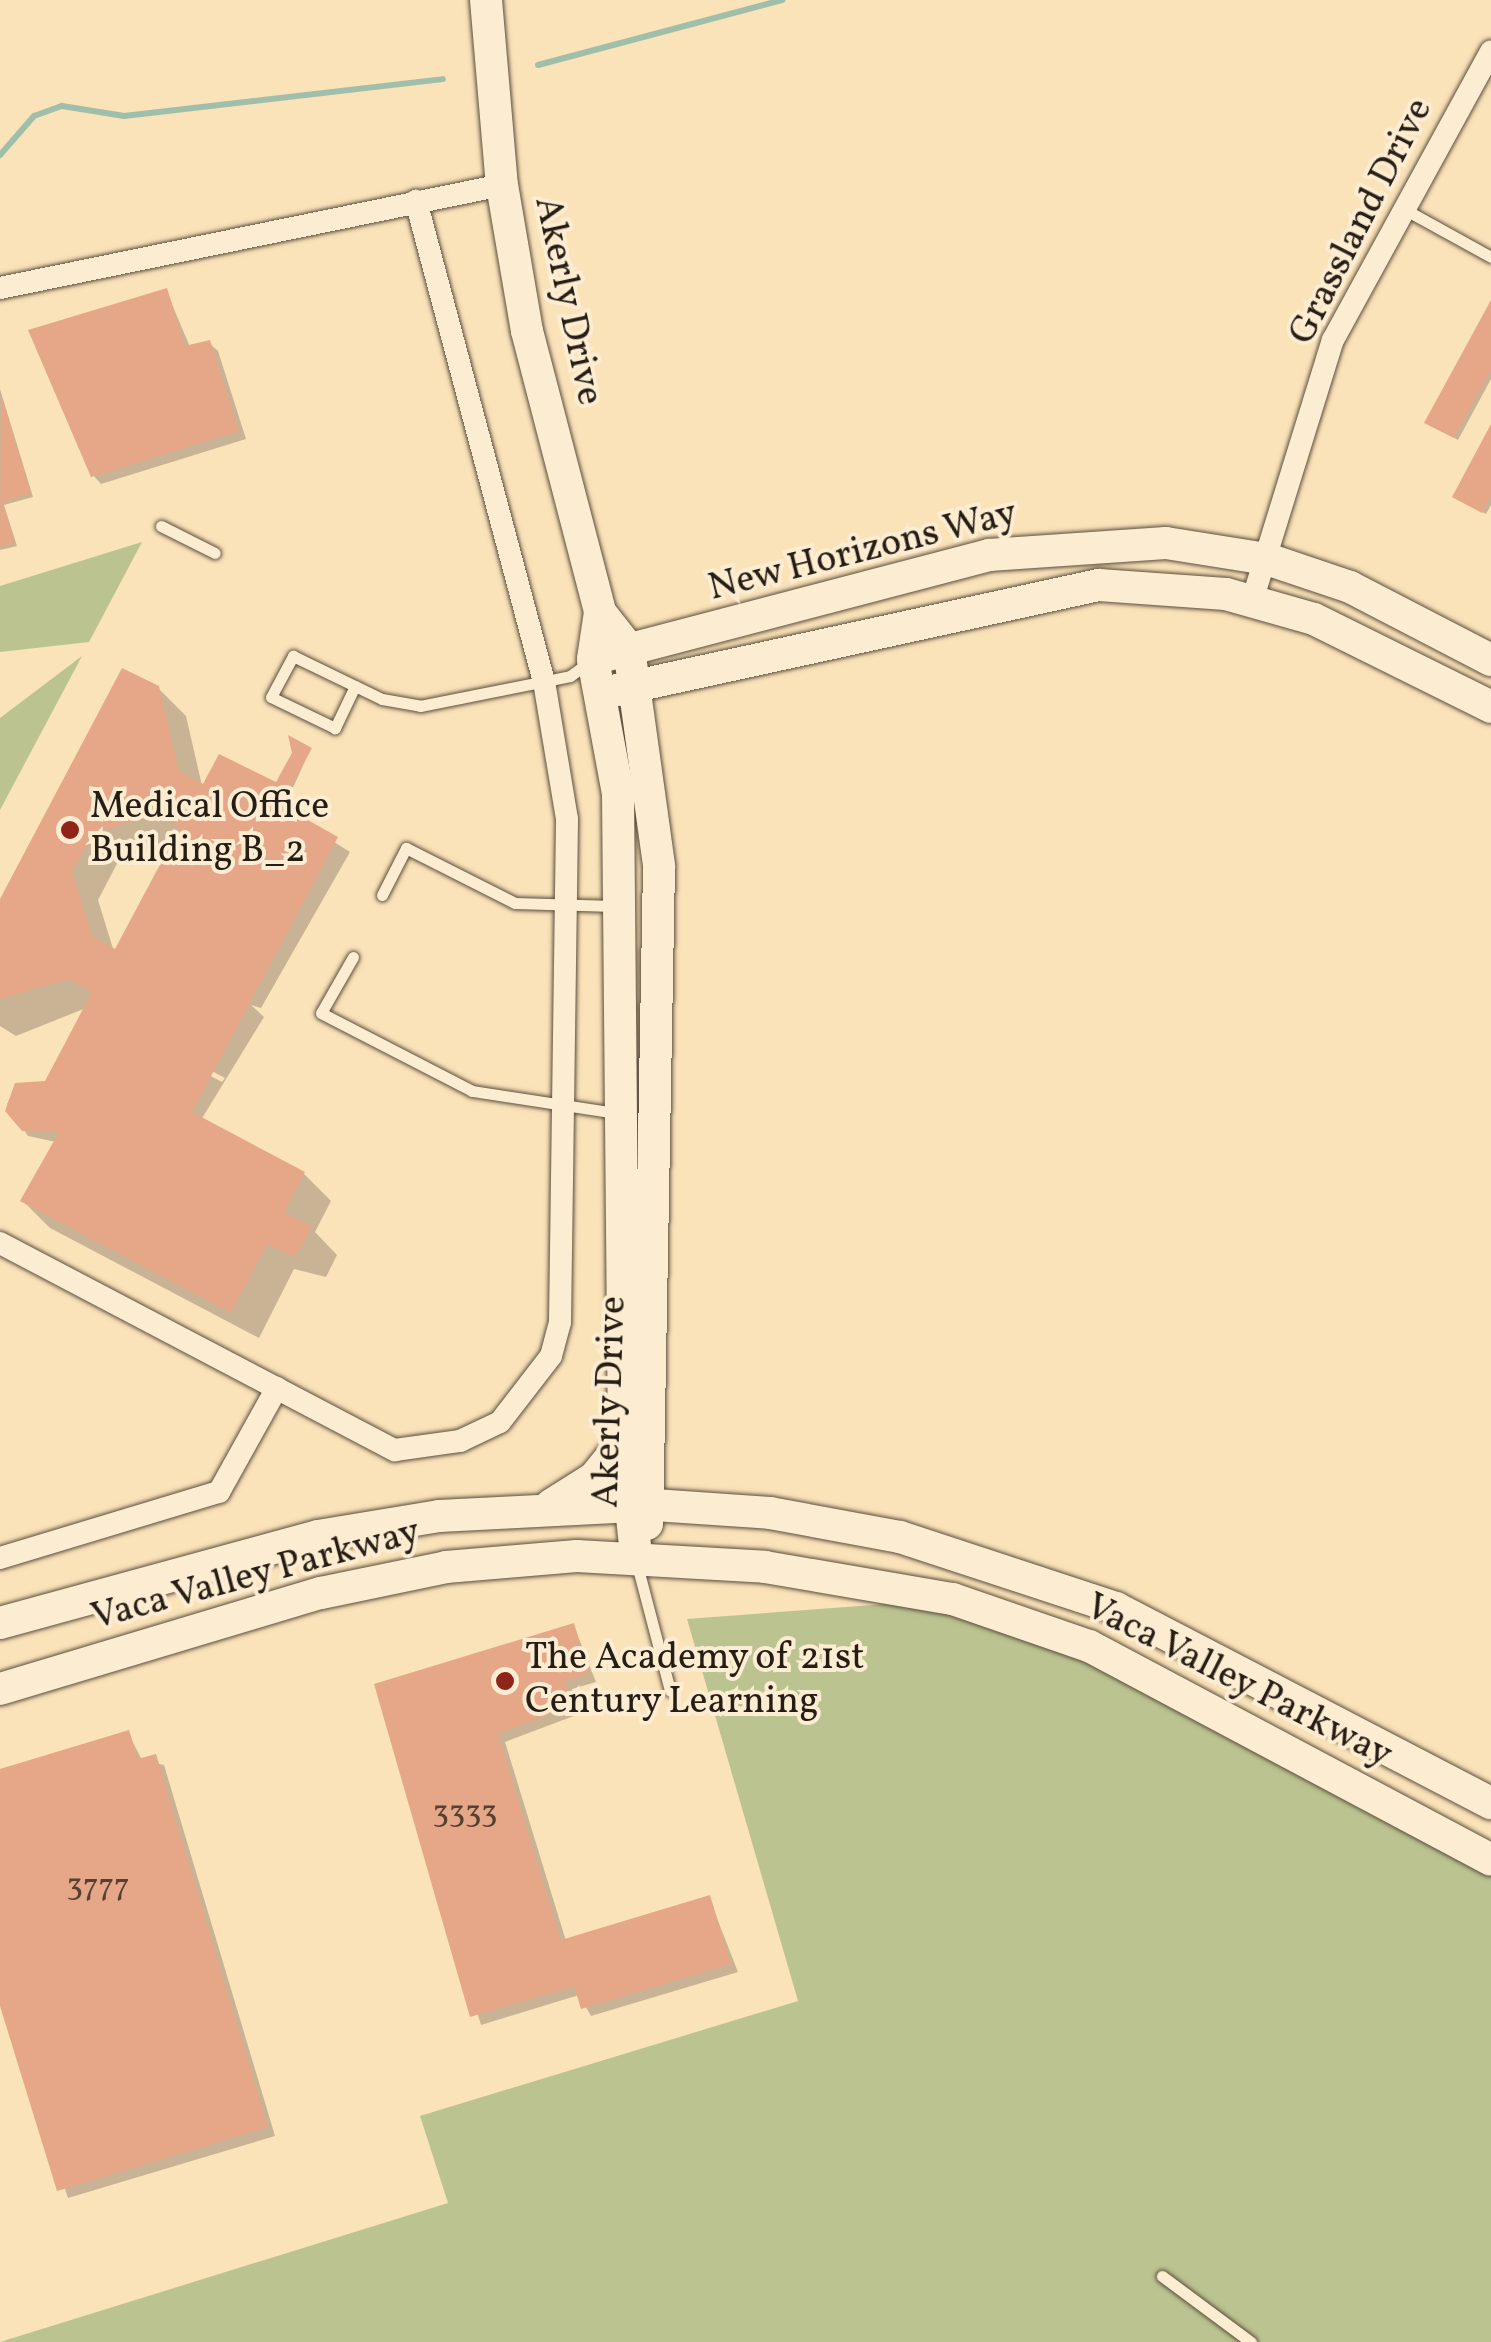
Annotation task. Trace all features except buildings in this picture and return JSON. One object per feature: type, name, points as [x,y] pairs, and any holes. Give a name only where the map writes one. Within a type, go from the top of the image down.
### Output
[{"type":"street","name":"Akerly Drive","points":[[486,0],[502,186],[527,331],[600,612],[629,649],[659,866],[636,1556]]},
{"type":"street","name":"Grassland Drive","points":[[1252,601],[1333,340],[1491,50]]},
{"type":"street","points":[[0,288],[502,186]]},
{"type":"street","points":[[0,1243],[395,1450],[460,1441],[526,1398],[560,1322],[567,819],[544,682],[416,201]]},
{"type":"street","name":"New Horizons Way","points":[[583,667],[629,649],[989,555],[1166,542],[1267,559],[1350,587],[1491,660]]},
{"type":"street","name":"New Horizons Way","points":[[603,694],[1099,585],[1252,601],[1314,620],[1491,707]]},
{"type":"street","name":"Akerly Drive","points":[[600,612],[583,667],[603,694],[623,905],[620,1113],[624,1441],[640,1506]]},
{"type":"street","points":[[0,1558],[219,1492],[277,1388]]},
{"type":"street","points":[[547,1508],[594,1478],[624,1441]]},
{"type":"street","name":"Vaca Valley Parkway","points":[[0,1623],[318,1536],[547,1508],[640,1506],[900,1537],[1052,1583],[1491,1803]]},
{"type":"street","name":"Vaca Valley Parkway","points":[[0,1689],[393,1576],[513,1558],[636,1556],[882,1583],[1025,1622],[1161,1678],[1491,1860]]},
{"type":"lane","points":[[1404,209],[1491,257]]},
{"type":"lane","points":[[161,526],[215,553]]},
{"type":"lane","points":[[355,686],[335,728],[271,696],[294,656],[355,686],[420,706],[544,682],[583,667]]},
{"type":"lane","points":[[382,895],[406,848],[515,903],[623,905]]},
{"type":"lane","points":[[353,957],[322,1013],[431,1075],[565,1112],[620,1113]]},
{"type":"lane","points":[[636,1556],[670,1691]]},
{"type":"lane","points":[[1162,2276],[1251,2342]]},
{"type":"green space","points":[[142,542],[89,642],[0,652],[0,586]]},
{"type":"green space","points":[[82,656],[0,810],[0,718]]},
{"type":"green space","points":[[953,1599],[1161,1679],[1491,1860],[1491,2342],[0,2342],[448,2203],[420,2116],[798,2001],[687,1619]]},
{"type":"waterway","points":[[538,65],[782,0]]},
{"type":"waterway","points":[[0,155],[34,116],[62,106],[124,116],[443,79]]},
{"type":"place","name":"Medical Office Building B_2","points":[[70,830]]},
{"type":"place","name":"The Academy of 21st Century Learning","points":[[505,1681]]}]
